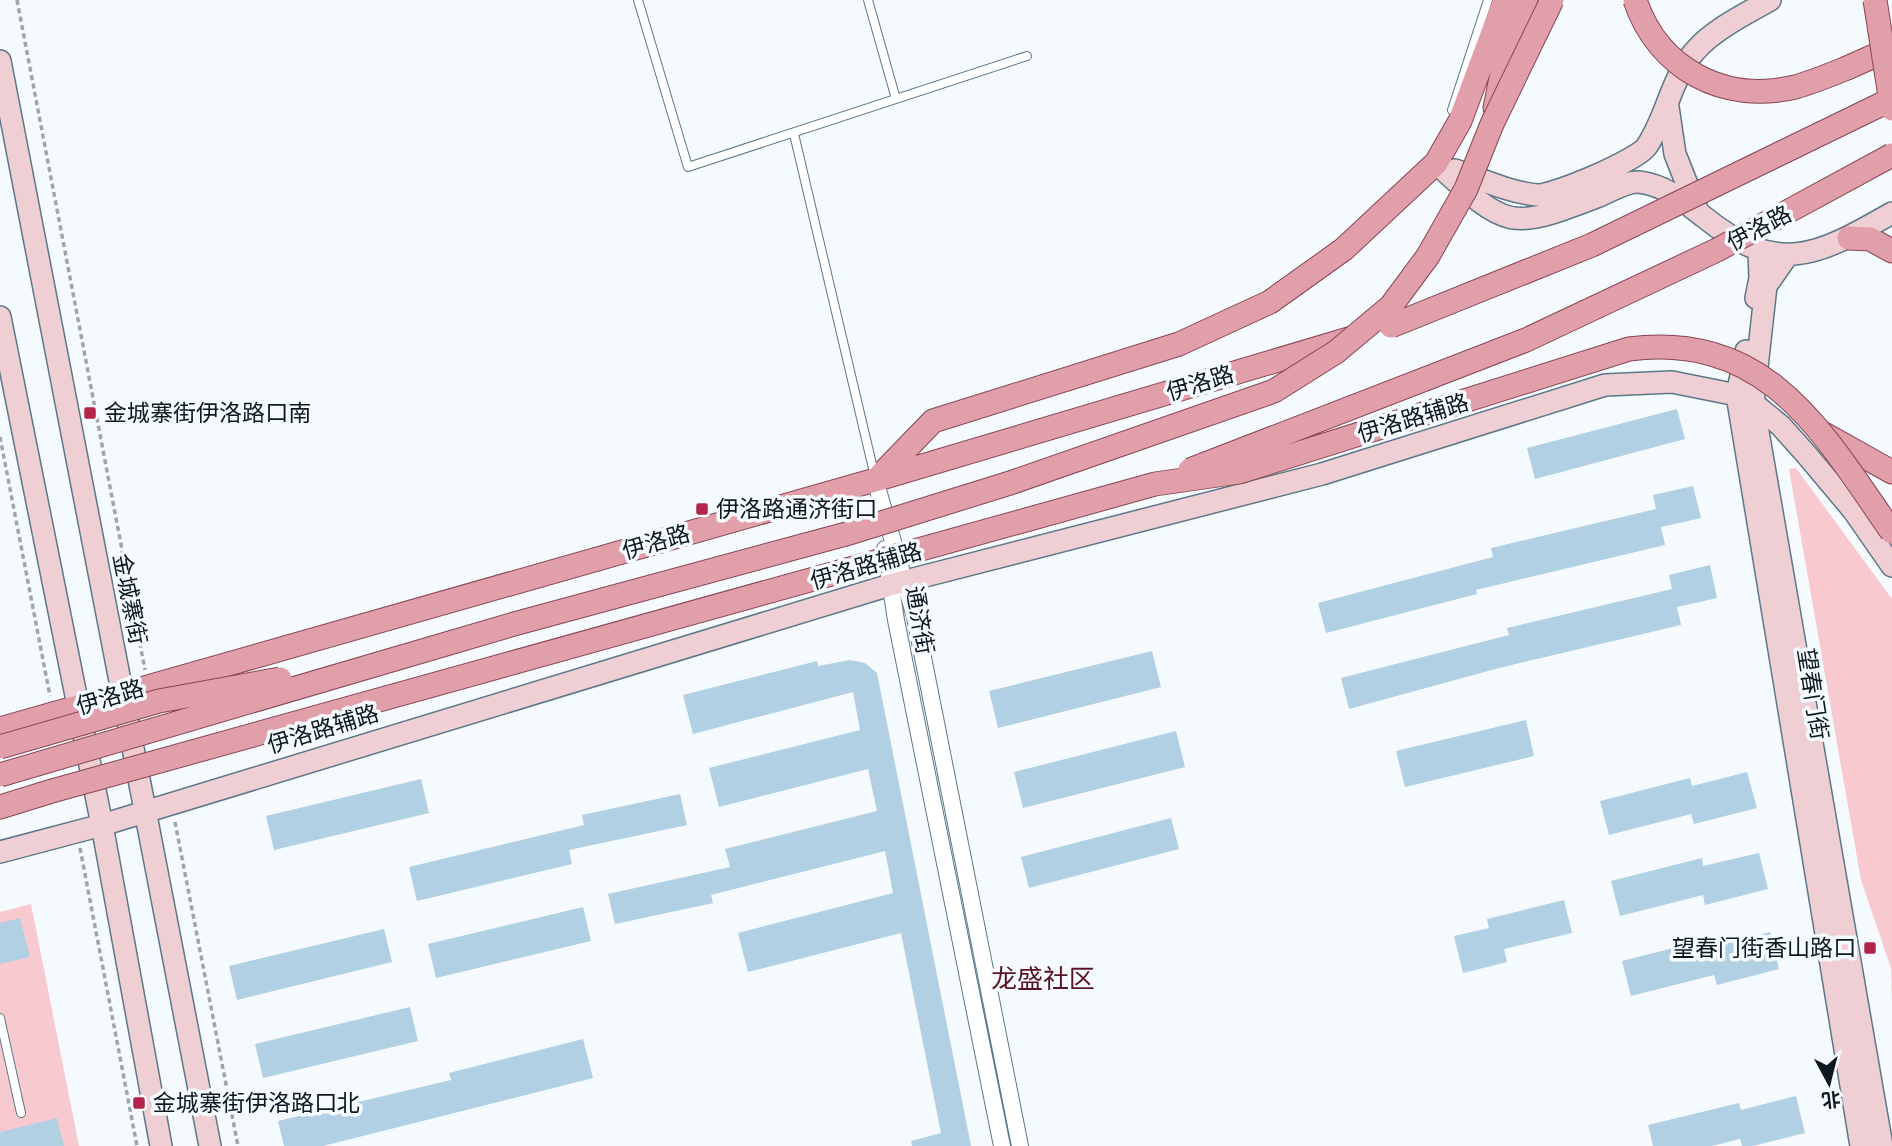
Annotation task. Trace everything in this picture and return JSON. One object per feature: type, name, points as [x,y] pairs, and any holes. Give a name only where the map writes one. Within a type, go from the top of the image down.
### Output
[{"type":"main road","points":[[875,480],[933,421],[1178,344],[1269,302],[1344,248],[1436,163],[1460,121],[1506,0]]},
{"type":"main road","points":[[1492,124],[1504,64],[1526,0]]},
{"type":"main road","points":[[0,775],[396,659],[859,530],[1010,483],[1274,391],[1336,352],[1391,306],[1429,256],[1466,189],[1492,124],[1552,0]]},
{"type":"main road","points":[[1635,0],[1646,29],[1667,57],[1690,73],[1723,87],[1755,90],[1793,87],[1892,48]]},
{"type":"main road","points":[[1436,163],[1516,191],[1541,195],[1628,163],[1646,148],[1668,107],[1674,83],[1695,50],[1744,8],[1770,0]]},
{"type":"main road","points":[[1875,0],[1892,109]]},
{"type":"main road","name":"金城寨街","points":[[0,61],[210,1146]]},
{"type":"main road","name":"伊洛路","points":[[0,729],[121,692],[875,480],[1391,326],[1592,245],[1892,99]]},
{"type":"main road","points":[[1668,107],[1675,154],[1698,212]]},
{"type":"main road","name":"伊洛路","points":[[1155,484],[1526,340],[1717,250],[1892,155]]},
{"type":"main road","points":[[1436,163],[1485,209],[1526,221],[1546,217],[1635,181],[1661,186],[1722,232],[1759,252],[1787,256],[1849,238],[1892,213]]},
{"type":"main road","points":[[1849,238],[1870,239],[1892,251]]},
{"type":"main road","name":"望春门街","points":[[1759,252],[1760,278],[1745,399],[1861,1146]]},
{"type":"main road","points":[[1787,256],[1766,286],[1745,399],[1781,426],[1853,510],[1892,566]]},
{"type":"main road","points":[[0,317],[102,825],[161,1146]]},
{"type":"main road","points":[[0,807],[1155,484],[1239,472],[1629,349],[1663,345],[1725,358],[1752,369],[1777,387],[1824,434],[1892,532]]},
{"type":"main road","name":"伊洛路辅路","points":[[0,852],[102,825],[144,810],[897,584],[1322,474],[1605,385],[1672,382],[1745,399]]},
{"type":"main road","name":"望春门街","points":[[1745,399],[1882,1146]]},
{"type":"main road","points":[[1824,434],[1892,472]]},
{"type":"main road","points":[[0,747],[159,701],[396,659]]},
{"type":"street","name":"通济街","points":[[875,480],[897,584],[1002,1146]]},
{"type":"street","name":"通济街","points":[[897,584],[915,617],[1020,1146]]},
{"type":"lane","points":[[638,0],[688,167],[1027,56]]},
{"type":"lane","points":[[868,0],[896,99]]},
{"type":"lane","points":[[1436,163],[1488,0]]},
{"type":"lane","points":[[794,134],[875,480]]},
{"type":"lane","points":[[0,1018],[21,1113]]},
{"type":"path","points":[[17,0],[148,685]]},
{"type":"path","points":[[171,802],[238,1146]]},
{"type":"shaded area","points":[[1796,468],[1892,599],[1892,1003],[1891,968],[1861,880],[1789,469]]},
{"type":"shaded area","points":[[31,904],[79,1146],[0,1146],[0,912]]},
{"type":"building","points":[[1677,409],[1685,439],[1535,479],[1527,448]]},
{"type":"building","points":[[1693,486],[1701,518],[1661,527],[1665,545],[1476,590],[1477,594],[1326,633],[1318,603],[1493,557],[1491,548],[1656,509],[1653,495]]},
{"type":"building","points":[[1710,565],[1717,598],[1677,607],[1681,625],[1499,668],[1349,709],[1341,678],[1509,635],[1507,628],[1672,589],[1669,575]]},
{"type":"building","points":[[1152,651],[1161,687],[998,728],[989,691]]},
{"type":"building","points":[[850,660],[865,663],[877,673],[971,1146],[912,1146],[911,1141],[941,1133],[901,933],[748,972],[738,933],[893,893],[885,851],[711,895],[713,903],[615,924],[608,894],[730,867],[725,849],[877,811],[868,769],[719,807],[709,768],[860,730],[853,692],[693,734],[683,695],[817,661],[818,666]]},
{"type":"building","points":[[1526,720],[1534,756],[1405,787],[1396,751]]},
{"type":"building","points":[[1176,731],[1185,767],[1023,808],[1014,772]]},
{"type":"building","points":[[1747,772],[1757,808],[1694,824],[1691,814],[1609,835],[1600,801],[1690,778],[1692,786]]},
{"type":"building","points":[[421,779],[429,813],[274,850],[266,816]]},
{"type":"building","points":[[680,794],[687,825],[569,850],[572,864],[417,901],[409,867],[584,825],[582,815]]},
{"type":"building","points":[[1171,818],[1179,849],[1029,888],[1021,857]]},
{"type":"building","points":[[1759,853],[1768,889],[1705,905],[1703,895],[1620,916],[1611,881],[1702,858],[1703,866]]},
{"type":"building","points":[[1564,900],[1572,933],[1504,949],[1507,962],[1463,973],[1454,936],[1489,928],[1487,919]]},
{"type":"building","points":[[583,907],[591,941],[436,978],[428,944]]},
{"type":"building","points":[[20,918],[30,957],[0,964],[0,923]]},
{"type":"building","points":[[384,929],[392,962],[237,1000],[229,966]]},
{"type":"building","points":[[1770,932],[1779,969],[1717,985],[1714,975],[1631,996],[1622,961],[1713,938],[1715,946]]},
{"type":"building","points":[[410,1007],[418,1041],[263,1078],[255,1044]]},
{"type":"building","points":[[583,1039],[593,1078],[323,1146],[284,1146],[278,1121],[451,1080],[449,1073]]},
{"type":"building","points":[[1796,1096],[1805,1133],[1753,1146],[1742,1146],[1740,1139],[1712,1146],[1653,1146],[1648,1125],[1739,1103],[1741,1110]]},
{"type":"building","points":[[57,1118],[64,1146],[0,1146],[0,1132]]},
{"type":"place","name":"金城寨街伊洛路口南","points":[[90,413]]},
{"type":"place","name":"伊洛路通济街口","points":[[702,509]]},
{"type":"place","name":"望春门街香山路口","points":[[1870,948]]},
{"type":"place","name":"金城寨街伊洛路口北","points":[[139,1103]]},
{"type":"district","name":"龙盛社区","points":[[1043,979]]}]
